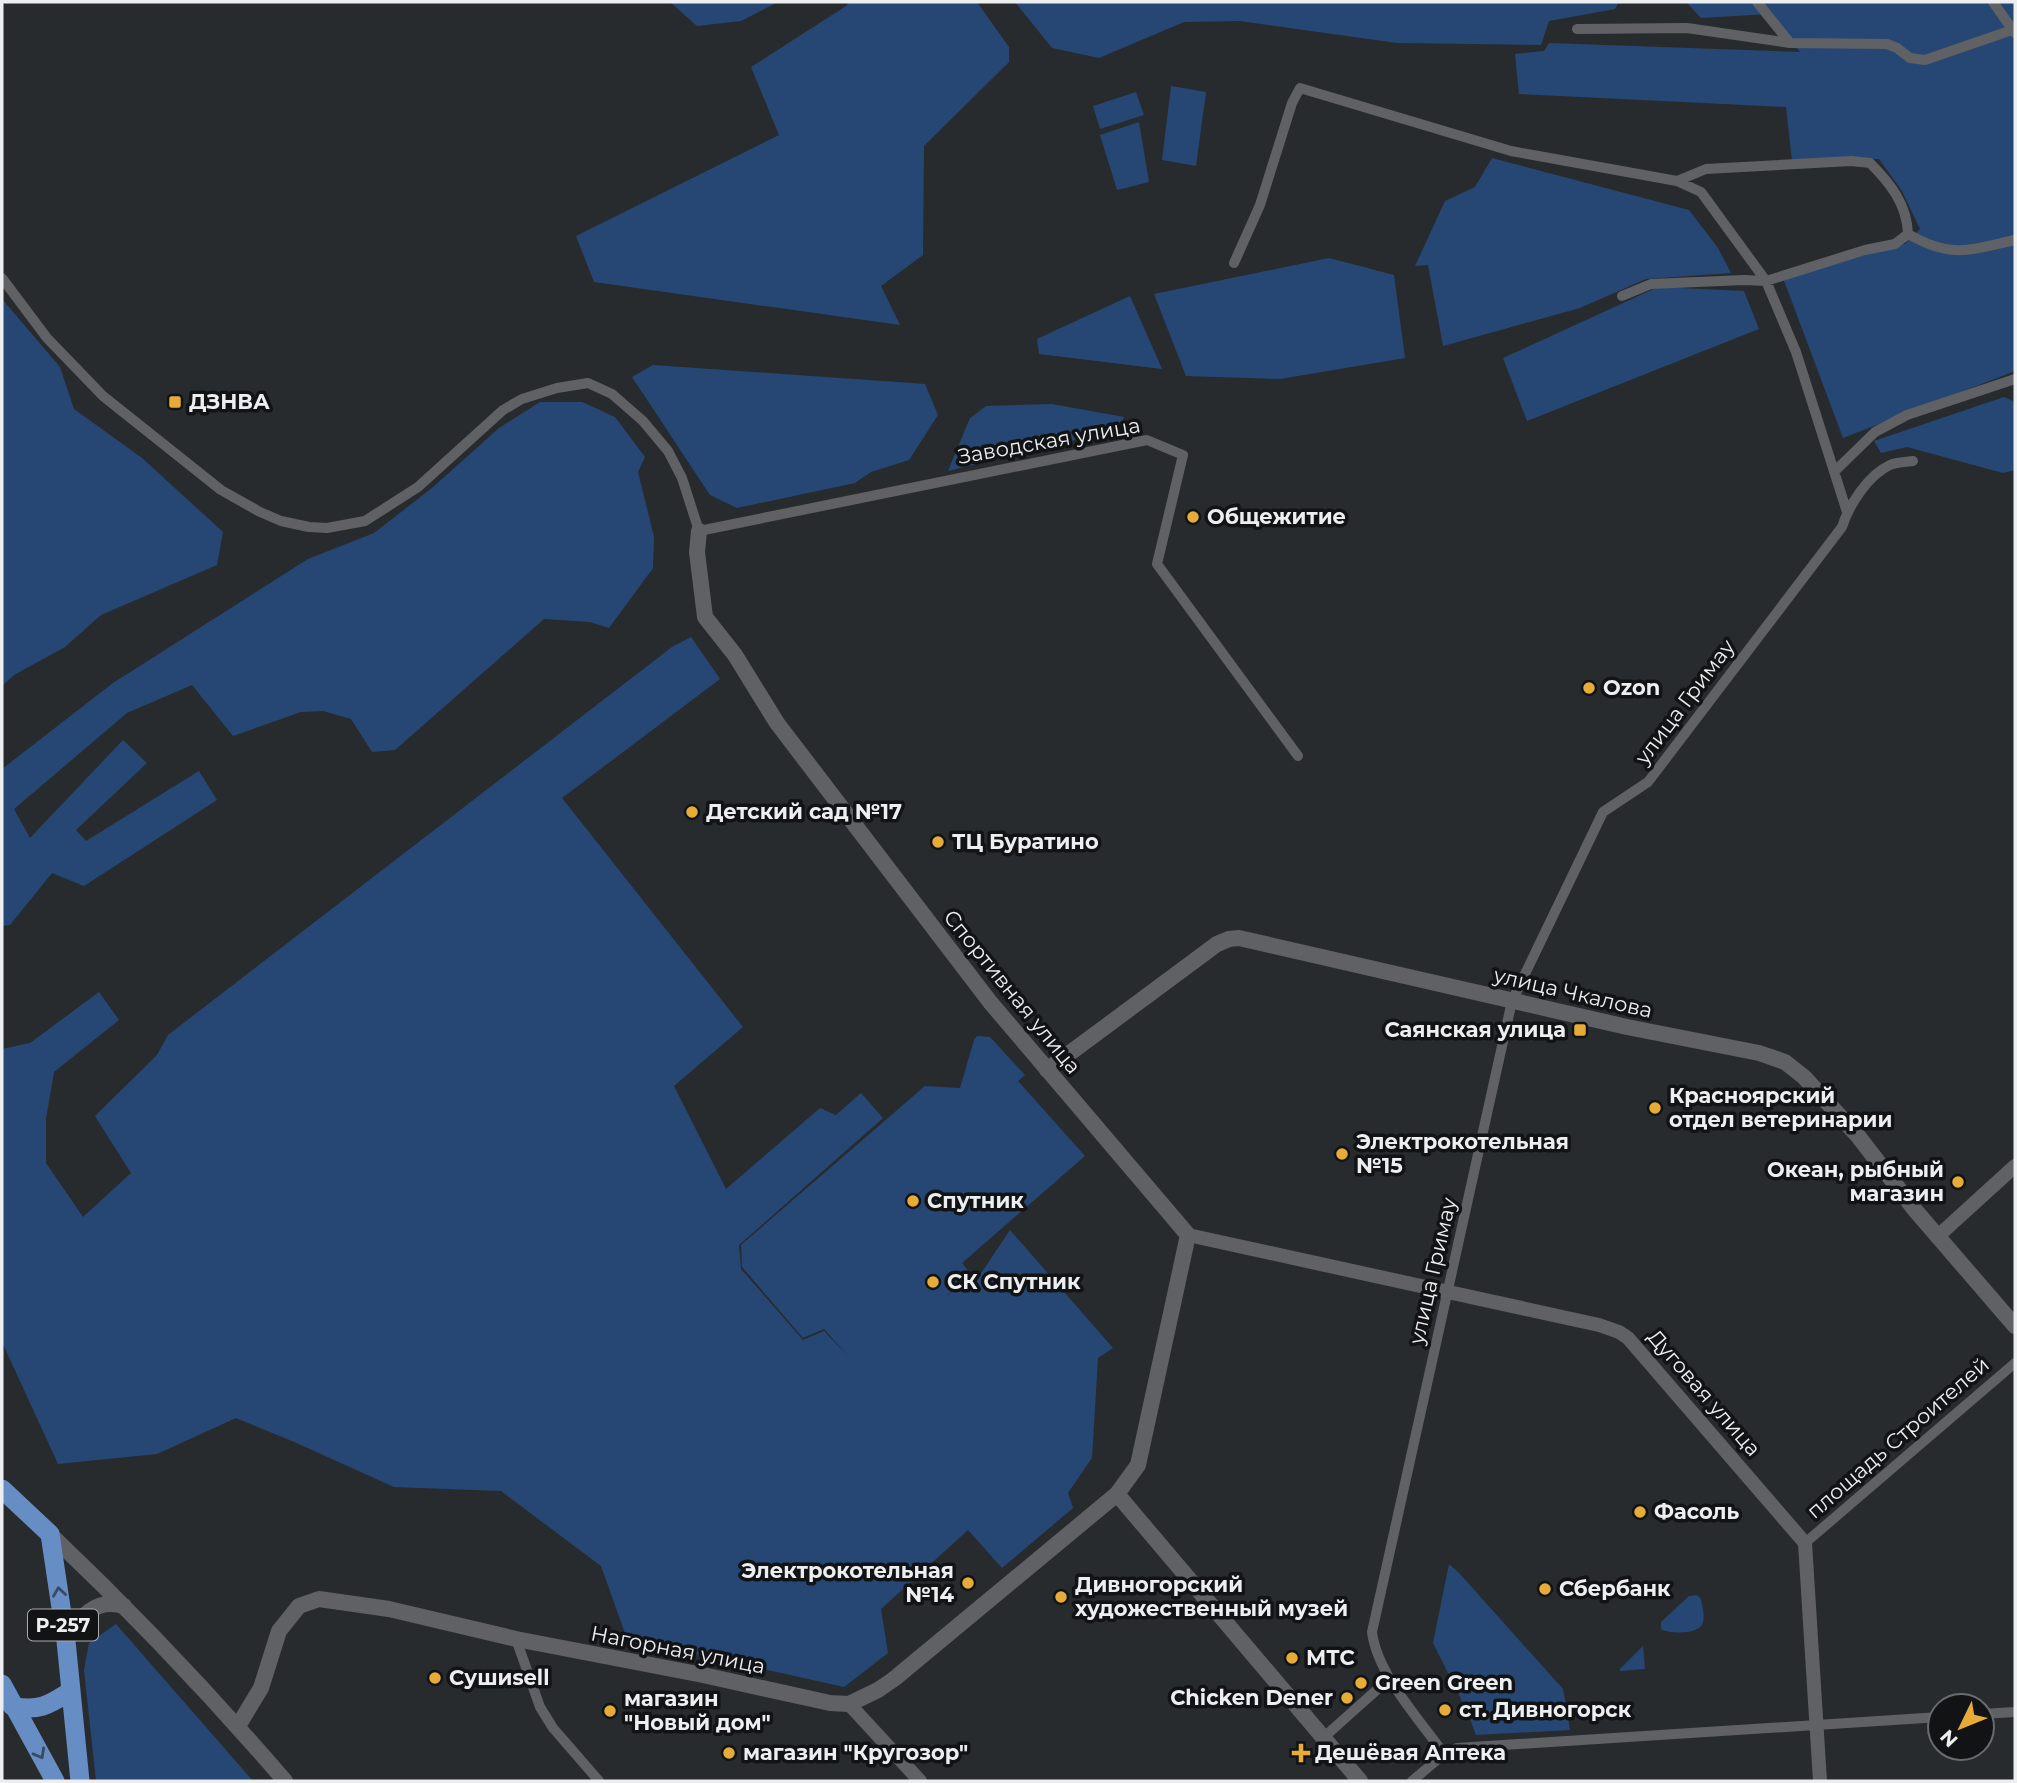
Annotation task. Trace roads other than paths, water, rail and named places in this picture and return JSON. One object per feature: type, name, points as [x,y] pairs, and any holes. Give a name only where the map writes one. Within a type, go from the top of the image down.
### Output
[{"type":"highway","points":[[2,1489],[50,1534]]},
{"type":"highway","name":"Р-257","points":[[50,1534],[66,1641],[80,1781]]},
{"type":"highway","points":[[2,1684],[55,1781]]},
{"type":"highway","points":[[12,1706],[32,1710],[51,1703],[71,1690]]},
{"type":"main road","name":"Спортивная улица","points":[[699,531],[697,552],[705,617],[735,655],[777,723],[990,1002],[1188,1235]]},
{"type":"main road","name":"улица Чкалова","points":[[1046,1070],[1217,944],[1239,938],[1512,1001],[1759,1053],[1786,1062],[1804,1077],[1858,1136],[1937,1237],[2015,1326]]},
{"type":"main road","points":[[849,1704],[894,1679],[1117,1494],[1138,1465],[1188,1235]]},
{"type":"main road","points":[[1117,1494],[1360,1781]]},
{"type":"main road","points":[[50,1534],[124,1606],[238,1726],[285,1781]]},
{"type":"main road","name":"Нагорная улица","points":[[238,1726],[261,1688],[279,1631],[299,1606],[319,1599],[389,1609],[516,1639],[830,1703],[849,1704]]},
{"type":"main road","points":[[66,1641],[80,1618],[99,1606],[109,1602],[124,1606]]},
{"type":"street","points":[[1757,2],[1790,43]]},
{"type":"street","points":[[1577,29],[1687,28],[1790,43],[1887,44],[1916,61],[2015,30],[1993,2]]},
{"type":"street","points":[[1234,263],[1260,205],[1292,103],[1300,88],[1511,151],[1677,181],[1701,192],[1766,281],[1796,352],[1847,512]]},
{"type":"street","points":[[1677,181],[1706,169],[1851,161],[1870,163],[1898,194],[1908,220],[1908,234]]},
{"type":"street","points":[[1908,234],[1930,246],[1961,252],[2015,240]]},
{"type":"street","points":[[1622,296],[1651,284],[1766,281],[1865,250],[1895,244],[1908,234]]},
{"type":"street","points":[[2,278],[47,338],[103,396],[221,490],[281,521],[327,528],[365,521],[418,487],[503,410],[533,395],[587,383],[612,394],[643,421],[668,451],[682,478],[699,531]]},
{"type":"street","points":[[1835,471],[1875,432],[1907,415],[2015,379]]},
{"type":"street","name":"Заводская улица","points":[[699,531],[1147,440],[1184,455],[1157,564],[1298,756]]},
{"type":"street","name":"улица Гримау","points":[[1444,1754],[1390,1678],[1374,1647],[1372,1632],[1512,1001],[1603,813],[1648,782],[1842,527],[1847,512],[1871,480],[1891,464],[1913,461]]},
{"type":"street","points":[[1937,1237],[2015,1166]]},
{"type":"street","name":"Дуговая улица","points":[[1188,1235],[1599,1325],[1623,1334],[1646,1357],[1805,1543]]},
{"type":"street","name":"площадь Строителей","points":[[1805,1543],[2015,1363]]},
{"type":"street","points":[[1805,1543],[1820,1781]]},
{"type":"street","points":[[516,1639],[540,1707],[553,1728],[599,1781]]},
{"type":"street","points":[[1323,1738],[1390,1678]]},
{"type":"street","points":[[849,1704],[920,1781]]},
{"type":"street","points":[[1996,1713],[2015,1712]]},
{"type":"street","points":[[1412,1781],[1444,1754],[1457,1748],[1926,1718]]},
{"type":"place","name":"ДЗНВА","points":[[175,402]]},
{"type":"place","name":"Общежитие","points":[[1193,517]]},
{"type":"place","name":"Ozon","points":[[1589,688]]},
{"type":"place","name":"Детский сад №17","points":[[692,812]]},
{"type":"place","name":"ТЦ Буратино","points":[[938,842]]},
{"type":"place","name":"Саянская улица","points":[[1580,1030]]},
{"type":"place","name":"Красноярский отдел ветеринарии","points":[[1655,1108]]},
{"type":"place","name":"Электрокотельная №15","points":[[1342,1154]]},
{"type":"place","name":"Океан, рыбный магазин","points":[[1958,1182]]},
{"type":"place","name":"Спутник","points":[[913,1201]]},
{"type":"place","name":"СК Спутник","points":[[933,1282]]},
{"type":"place","name":"Фасоль","points":[[1640,1512]]},
{"type":"place","name":"Электрокотельная №14","points":[[968,1583]]},
{"type":"place","name":"Сбербанк","points":[[1545,1589]]},
{"type":"place","name":"Дивногорский художественный музей","points":[[1061,1597]]},
{"type":"place","name":"МТС","points":[[1292,1658]]},
{"type":"place","name":"Сушиsell","points":[[435,1678]]},
{"type":"place","name":"Green Green","points":[[1361,1683]]},
{"type":"place","name":"Chicken Dener","points":[[1347,1698]]},
{"type":"place","name":"ст. Дивногорск","points":[[1445,1710]]},
{"type":"place","name":"магазин \"Новый дом\"","points":[[610,1711]]},
{"type":"place","name":"магазин \"Кругозор\"","points":[[729,1753]]},
{"type":"place","name":"Дешёвая Аптека","points":[[1301,1753]]}]
